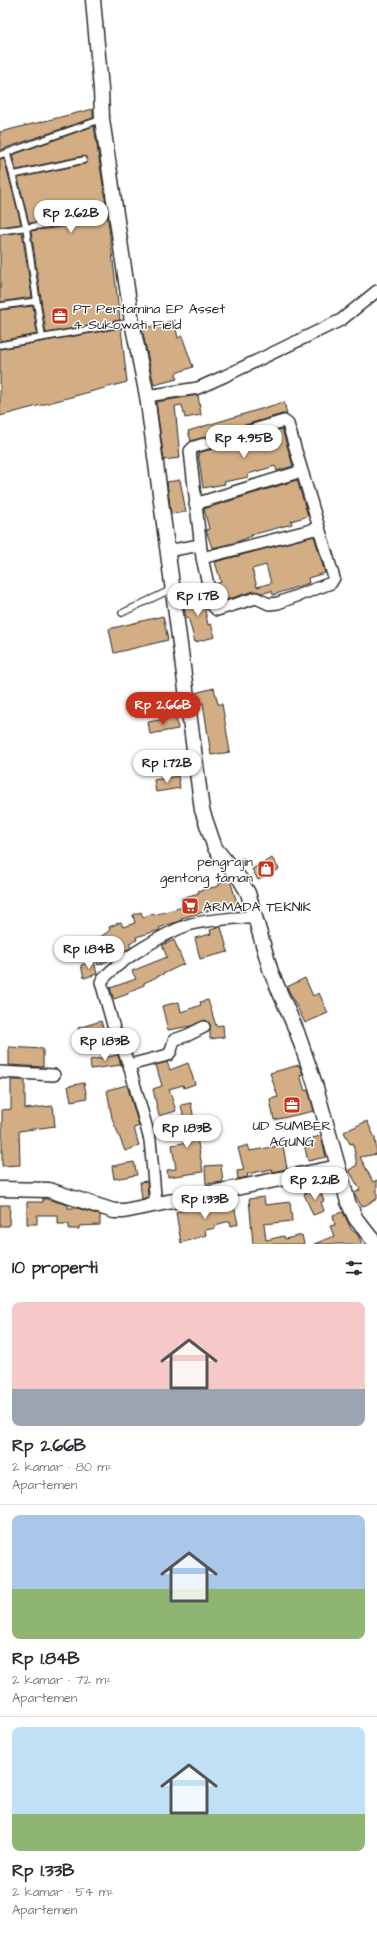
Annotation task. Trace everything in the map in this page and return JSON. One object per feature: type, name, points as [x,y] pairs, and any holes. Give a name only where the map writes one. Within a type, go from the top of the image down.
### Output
[{"type":"street","points":[[93,0],[102,90],[102,119],[132,322],[147,396],[199,793],[206,826],[215,848],[240,879],[248,893],[271,972],[297,1032],[315,1084],[351,1210],[376,1244]]},
{"type":"street","points":[[147,396],[198,388],[225,376],[341,320],[377,291]]},
{"type":"street","points":[[284,422],[288,424],[302,471],[333,575],[332,581],[278,603],[269,604],[256,598],[219,610],[214,609],[200,545],[190,453],[191,448],[284,422]]},
{"type":"street","points":[[195,504],[302,471]]},
{"type":"street","points":[[202,558],[319,528]]},
{"type":"street","points":[[167,551],[200,545]]},
{"type":"street","points":[[156,1205],[150,1140],[129,1065],[113,1025],[101,982],[116,966],[166,935],[188,925],[255,916]]},
{"type":"street","points":[[129,1065],[168,1055],[171,1051],[174,1040],[188,1036],[204,1027]]},
{"type":"street","points":[[0,1072],[54,1075]]},
{"type":"street","points":[[0,1189],[49,1190],[114,1211],[124,1211],[338,1167]]},
{"type":"lane","points":[[0,155],[102,119]]},
{"type":"lane","points":[[7,153],[26,227],[42,337]]},
{"type":"lane","points":[[13,175],[84,160]]},
{"type":"lane","points":[[0,231],[95,218]]},
{"type":"lane","points":[[0,306],[37,301]]},
{"type":"lane","points":[[0,345],[132,322]]},
{"type":"lane","points":[[122,613],[172,589]]},
{"type":"building","points":[[93,109],[93,118],[0,150],[0,132]]},
{"type":"building","points":[[94,126],[107,211],[120,320],[46,333],[31,231],[96,222],[99,217],[94,214],[29,223],[18,178],[85,164],[88,160],[83,156],[16,170],[12,155]]},
{"type":"building","points":[[4,158],[21,224],[0,227],[0,159]]},
{"type":"building","points":[[22,232],[32,297],[0,302],[0,235]]},
{"type":"building","points":[[33,306],[37,334],[0,341],[0,310]]},
{"type":"building","points":[[174,320],[178,338],[182,336],[193,367],[176,373],[177,379],[154,385],[142,329]]},
{"type":"building","points":[[121,328],[127,382],[0,416],[0,349]]},
{"type":"building","points":[[198,395],[201,415],[185,418],[182,405],[175,406],[180,458],[164,460],[156,402]]},
{"type":"building","points":[[284,402],[287,414],[282,414],[191,441],[188,431]]},
{"type":"building","points":[[282,429],[293,466],[277,471],[275,466],[248,474],[248,477],[224,482],[225,484],[203,488],[198,453]]},
{"type":"building","points":[[180,480],[186,512],[171,514],[167,482]]},
{"type":"building","points":[[297,480],[308,516],[291,521],[292,524],[251,535],[252,536],[234,543],[212,548],[206,530],[209,529],[204,509]]},
{"type":"building","points":[[314,536],[325,573],[308,578],[309,583],[273,595],[272,591],[263,593],[254,591],[219,602],[215,584],[221,582],[215,562]],"holes":[[[266,565],[271,583],[257,587],[252,569]]]},
{"type":"building","points":[[203,594],[207,609],[205,610],[208,625],[211,624],[215,637],[195,642],[188,617],[186,618],[182,598]]},
{"type":"building","points":[[163,616],[168,640],[114,653],[109,629]]},
{"type":"building","points":[[214,688],[218,704],[222,704],[230,752],[211,755],[203,703],[197,705],[195,693]]},
{"type":"building","points":[[176,717],[178,729],[150,734],[148,722]]},
{"type":"building","points":[[178,776],[180,788],[156,792],[154,780]]},
{"type":"building","name":"pengrajin gentong taman","points":[[272,858],[279,869],[258,880],[252,869]]},
{"type":"building","points":[[230,880],[238,906],[226,909],[225,906],[182,918],[182,920],[159,928],[160,930],[136,937],[137,940],[129,943],[131,948],[107,958],[108,961],[98,965],[89,941],[102,936],[110,930],[109,927],[121,922],[123,927],[135,923],[133,915],[141,912],[143,918],[153,913],[154,915],[183,907],[181,898],[199,893],[198,891],[219,886],[219,883]]},
{"type":"building","points":[[221,927],[228,952],[200,959],[195,938],[211,934],[210,930]]},
{"type":"building","points":[[174,940],[184,964],[144,983],[144,985],[128,992],[128,994],[114,999],[110,988],[136,979],[132,971],[167,957],[162,945]]},
{"type":"building","points":[[94,961],[97,974],[84,978],[81,965]]},
{"type":"building","points":[[305,978],[313,996],[319,993],[328,1013],[305,1023],[287,987]]},
{"type":"building","points":[[208,1000],[216,1026],[223,1025],[224,1037],[210,1039],[210,1024],[205,1020],[191,1026],[168,1030],[162,1006],[179,1002],[181,1012],[201,1005],[200,1002]]},
{"type":"building","points":[[101,1021],[105,1034],[82,1041],[78,1028]]},
{"type":"building","points":[[9,1047],[43,1049],[43,1067],[9,1065]]},
{"type":"building","points":[[118,1055],[121,1065],[91,1069],[90,1060]]},
{"type":"building","points":[[167,1062],[170,1070],[188,1063],[195,1084],[184,1088],[183,1085],[169,1089],[176,1111],[159,1116],[153,1089],[162,1086],[156,1065]]},
{"type":"building","points":[[299,1065],[303,1074],[300,1075],[305,1091],[308,1090],[314,1111],[274,1120],[270,1099],[278,1097],[270,1073]]},
{"type":"building","points":[[11,1080],[25,1080],[25,1109],[53,1106],[55,1126],[19,1131],[20,1165],[2,1166],[2,1110],[11,1109]]},
{"type":"building","points":[[84,1083],[87,1098],[71,1101],[68,1086]]},
{"type":"building","points":[[127,1085],[139,1126],[134,1128],[139,1146],[125,1151],[112,1118],[107,1090]]},
{"type":"building","points":[[191,1103],[203,1172],[168,1177],[167,1170],[176,1169],[172,1145],[189,1142],[181,1105]]},
{"type":"building","points":[[367,1121],[375,1138],[377,1154],[360,1157],[373,1182],[377,1180],[377,1199],[362,1207],[354,1193],[360,1190],[349,1170],[357,1165],[353,1143],[350,1144],[344,1132]]},
{"type":"building","points":[[321,1136],[326,1157],[308,1161],[303,1140]]},
{"type":"building","points":[[248,1145],[250,1151],[283,1145],[287,1169],[272,1172],[272,1169],[247,1174],[248,1177],[238,1179],[237,1171],[244,1170],[238,1148]]},
{"type":"building","points":[[134,1162],[137,1175],[114,1179],[112,1166]]},
{"type":"building","points":[[221,1165],[223,1182],[206,1184],[205,1166]]},
{"type":"building","points":[[147,1181],[148,1197],[142,1199],[140,1182]]},
{"type":"building","points":[[319,1188],[324,1201],[321,1202],[324,1211],[313,1215],[304,1194]]},
{"type":"building","points":[[264,1197],[265,1205],[290,1202],[292,1221],[264,1224],[266,1240],[284,1236],[285,1239],[302,1235],[304,1244],[253,1244],[249,1199]]},
{"type":"building","points":[[43,1198],[68,1205],[68,1208],[77,1208],[100,1215],[100,1225],[79,1226],[79,1229],[69,1229],[69,1224],[58,1224],[58,1215],[37,1215],[37,1224],[27,1224],[27,1202],[43,1202]]},
{"type":"building","points":[[221,1200],[222,1204],[233,1201],[238,1224],[231,1226],[230,1221],[215,1225],[216,1228],[205,1230],[206,1235],[181,1243],[176,1212],[215,1204],[215,1201]]},
{"type":"building","points":[[0,1205],[10,1205],[9,1226],[0,1226]]},
{"type":"building","points":[[343,1212],[351,1229],[358,1235],[362,1244],[314,1244],[334,1236],[330,1226],[335,1225],[333,1215]]},
{"type":"place","name":"PT Pertamina EP Asset 4 Sukowati Field","points":[[60,316]]},
{"type":"place","name":"pengrajin gentong taman","points":[[266,869]]},
{"type":"place","name":"ARMADA TEKNIK","points":[[190,906]]},
{"type":"place","name":"UD SUMBER AGUNG","points":[[292,1105]]}]
